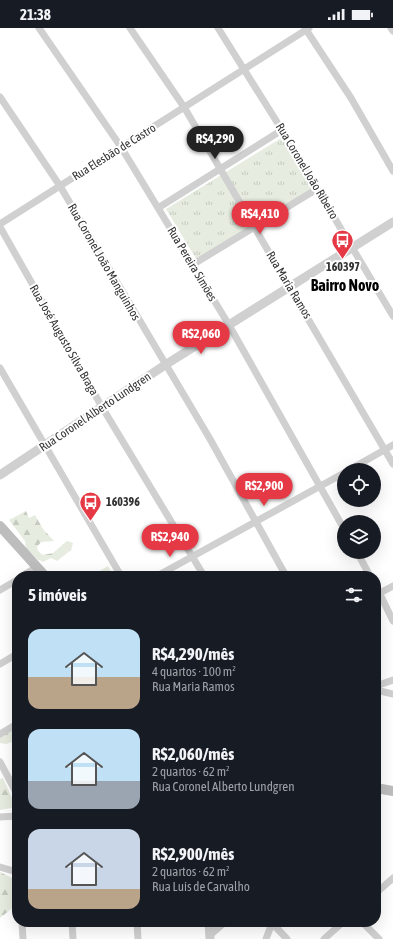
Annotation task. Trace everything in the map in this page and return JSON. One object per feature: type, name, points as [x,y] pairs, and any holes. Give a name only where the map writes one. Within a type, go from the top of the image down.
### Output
[{"type":"main road","points":[[0,526],[41,571]]},
{"type":"main road","points":[[381,789],[393,791]]},
{"type":"street","name":"Rua Pereira Simões","points":[[39,28],[121,147],[229,325],[337,516]]},
{"type":"street","name":"Rua Maria Ramos","points":[[130,28],[184,107],[393,464]]},
{"type":"street","name":"Rua Coronel João Ribeiro","points":[[218,28],[245,68],[393,316]]},
{"type":"street","name":"Rua Elesbão de Castro","points":[[0,224],[307,29]]},
{"type":"street","points":[[307,29],[352,98],[393,171]]},
{"type":"street","name":"Rua Coronel João Manguinhos","points":[[0,97],[60,186],[210,439],[283,571]]},
{"type":"street","points":[[158,208],[282,130]]},
{"type":"street","points":[[192,265],[317,189]]},
{"type":"street","name":"Rua Coronel Alberto Lundgren","points":[[0,475],[46,446],[165,365],[291,288],[393,222]]},
{"type":"street","name":"Rua José Augusto Silva Braga","points":[[0,227],[102,407],[201,571]]},
{"type":"street","points":[[0,368],[118,571]]},
{"type":"street","points":[[361,463],[393,445]]},
{"type":"street","points":[[166,571],[337,477]]},
{"type":"street","points":[[361,559],[367,571]]},
{"type":"street","points":[[30,571],[37,567]]},
{"type":"street","points":[[0,590],[12,583]]},
{"type":"street","points":[[381,592],[393,586]]},
{"type":"street","points":[[381,599],[393,621]]},
{"type":"street","points":[[0,664],[12,657]]},
{"type":"street","points":[[381,684],[393,680]]},
{"type":"street","points":[[381,691],[393,694]]},
{"type":"street","points":[[0,734],[12,727]]},
{"type":"street","points":[[0,762],[12,784]]},
{"type":"street","points":[[0,817],[12,816]]},
{"type":"street","points":[[0,867],[12,871]]},
{"type":"street","points":[[381,889],[393,878]]},
{"type":"street","points":[[22,927],[23,939]]},
{"type":"street","points":[[72,927],[73,939]]},
{"type":"street","points":[[137,927],[138,939]]},
{"type":"street","points":[[209,927],[210,937]]},
{"type":"street","points":[[210,937],[220,927]]},
{"type":"street","points":[[266,939],[270,927]]},
{"type":"street","points":[[275,927],[287,939]]},
{"type":"street","points":[[324,939],[337,927]]},
{"type":"street","points":[[367,927],[379,939]]},
{"type":"green space","points":[[283,137],[314,188],[198,262],[166,209]]},
{"type":"green space","points":[[26,511],[29,518],[35,515],[43,529],[54,541],[41,542],[37,547],[38,551],[43,555],[53,553],[67,541],[73,543],[71,550],[57,561],[51,558],[43,562],[37,559],[26,549],[25,541],[9,520]]},
{"type":"green space","points":[[108,566],[111,571],[100,571]]},
{"type":"green space","points":[[12,730],[12,742],[6,744],[0,743],[0,736]]},
{"type":"green space","points":[[3,778],[12,798],[12,808],[0,810],[0,779]]},
{"type":"green space","points":[[0,872],[12,878],[12,908],[0,918]]},
{"type":"place","name":"160397","points":[[343,260]]},
{"type":"place","name":"160396","points":[[90,522]]},
{"type":"district","name":"Bairro Novo","points":[[345,285]]}]
